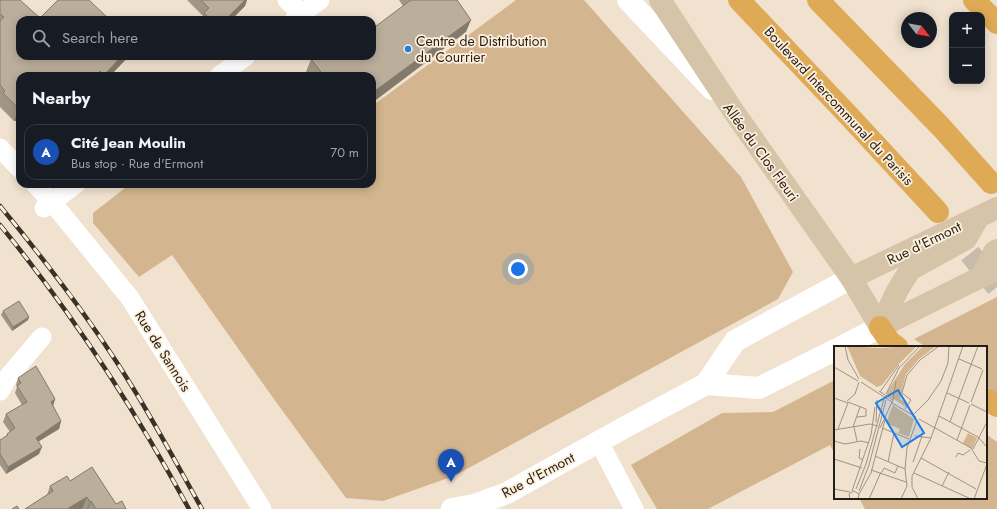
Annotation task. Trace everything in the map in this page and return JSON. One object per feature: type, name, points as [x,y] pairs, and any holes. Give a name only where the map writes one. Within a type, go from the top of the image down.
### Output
[{"type":"highway","name":"Boulevard Intercommunal du Parisis","points":[[739,0],[938,212]]},
{"type":"highway","points":[[818,0],[941,127],[991,183]]},
{"type":"highway","points":[[974,0],[997,23]]},
{"type":"highway","points":[[880,327],[890,342],[896,346]]},
{"type":"highway","points":[[987,400],[997,406]]},
{"type":"main road","points":[[660,0],[734,112]]},
{"type":"main road","name":"Allée du Clos Fleuri","points":[[734,112],[851,278],[880,327]]},
{"type":"main road","points":[[880,327],[897,291],[910,270],[966,239],[988,212]]},
{"type":"main road","name":"Rue d'Ermont","points":[[851,278],[988,212]]},
{"type":"main road","points":[[880,327],[989,273],[994,252],[997,250]]},
{"type":"street","points":[[287,0],[297,16]]},
{"type":"street","points":[[299,16],[320,0]]},
{"type":"street","name":"Allée du Clos Fleuri","points":[[628,0],[734,112]]},
{"type":"street","points":[[989,0],[997,9]]},
{"type":"street","points":[[224,72],[241,60]]},
{"type":"street","points":[[0,148],[16,165]]},
{"type":"street","name":"Rue de Sannois","points":[[37,188],[48,205],[130,298],[262,509]]},
{"type":"street","points":[[48,205],[71,188]]},
{"type":"street","points":[[834,350],[759,388],[706,384],[735,341],[851,278]]},
{"type":"street","points":[[843,346],[880,327]]},
{"type":"street","points":[[0,391],[8,377],[42,337]]},
{"type":"street","name":"Rue d'Ermont","points":[[452,509],[474,505],[507,493],[706,384]]},
{"type":"street","points":[[600,442],[634,509]]},
{"type":"shaded area","points":[[516,0],[584,0],[741,177],[793,272],[778,299],[454,476],[383,501],[346,498],[172,255],[139,277],[93,223],[93,213],[125,188],[376,188],[376,103]]},
{"type":"shaded area","points":[[997,297],[997,394],[987,387],[987,346],[924,346],[914,339]]},
{"type":"shaded area","points":[[834,381],[834,452],[830,445],[708,509],[657,509],[631,465],[722,413],[773,412]]},
{"type":"shaded area","points":[[987,435],[997,442],[997,509],[865,509],[860,499],[987,499]]},
{"type":"building","points":[[0,0],[20,0],[38,16],[16,16],[16,60],[118,60],[107,72],[16,72],[16,106],[3,93],[5,91],[0,85],[0,21],[4,17],[0,14]]},
{"type":"building","points":[[58,0],[89,0],[106,16],[42,16]]},
{"type":"building","points":[[201,0],[245,0],[229,16],[207,16],[204,13],[209,8]]},
{"type":"building","name":"Centre de Distribution du Courrier","points":[[411,0],[457,0],[471,20],[376,90],[376,72],[321,72],[312,60],[376,60],[376,26]]},
{"type":"building","points":[[19,301],[29,317],[13,327],[3,311]]},
{"type":"building","points":[[36,366],[55,399],[51,402],[61,421],[36,438],[42,447],[8,467],[0,454],[0,440],[15,428],[6,414],[27,402],[17,386],[21,383],[18,378]]},
{"type":"building","points":[[92,467],[116,504],[122,501],[126,509],[96,509],[87,497],[67,509],[25,509],[53,491],[50,486],[67,476],[70,481]]},
{"type":"building","points":[[17,506],[19,509],[12,509]]},
{"type":"tunnel","points":[[949,228],[997,287]]},
{"type":"railway","points":[[0,206],[53,272],[103,341],[142,403],[202,509]]},
{"type":"railway","points":[[0,225],[53,293],[101,362],[147,435],[189,509]]},
{"type":"place","name":"Centre de Distribution du Courrier","points":[[408,49]]},
{"type":"place","name":"Cité Jean Moulin","points":[[451,482]]}]
